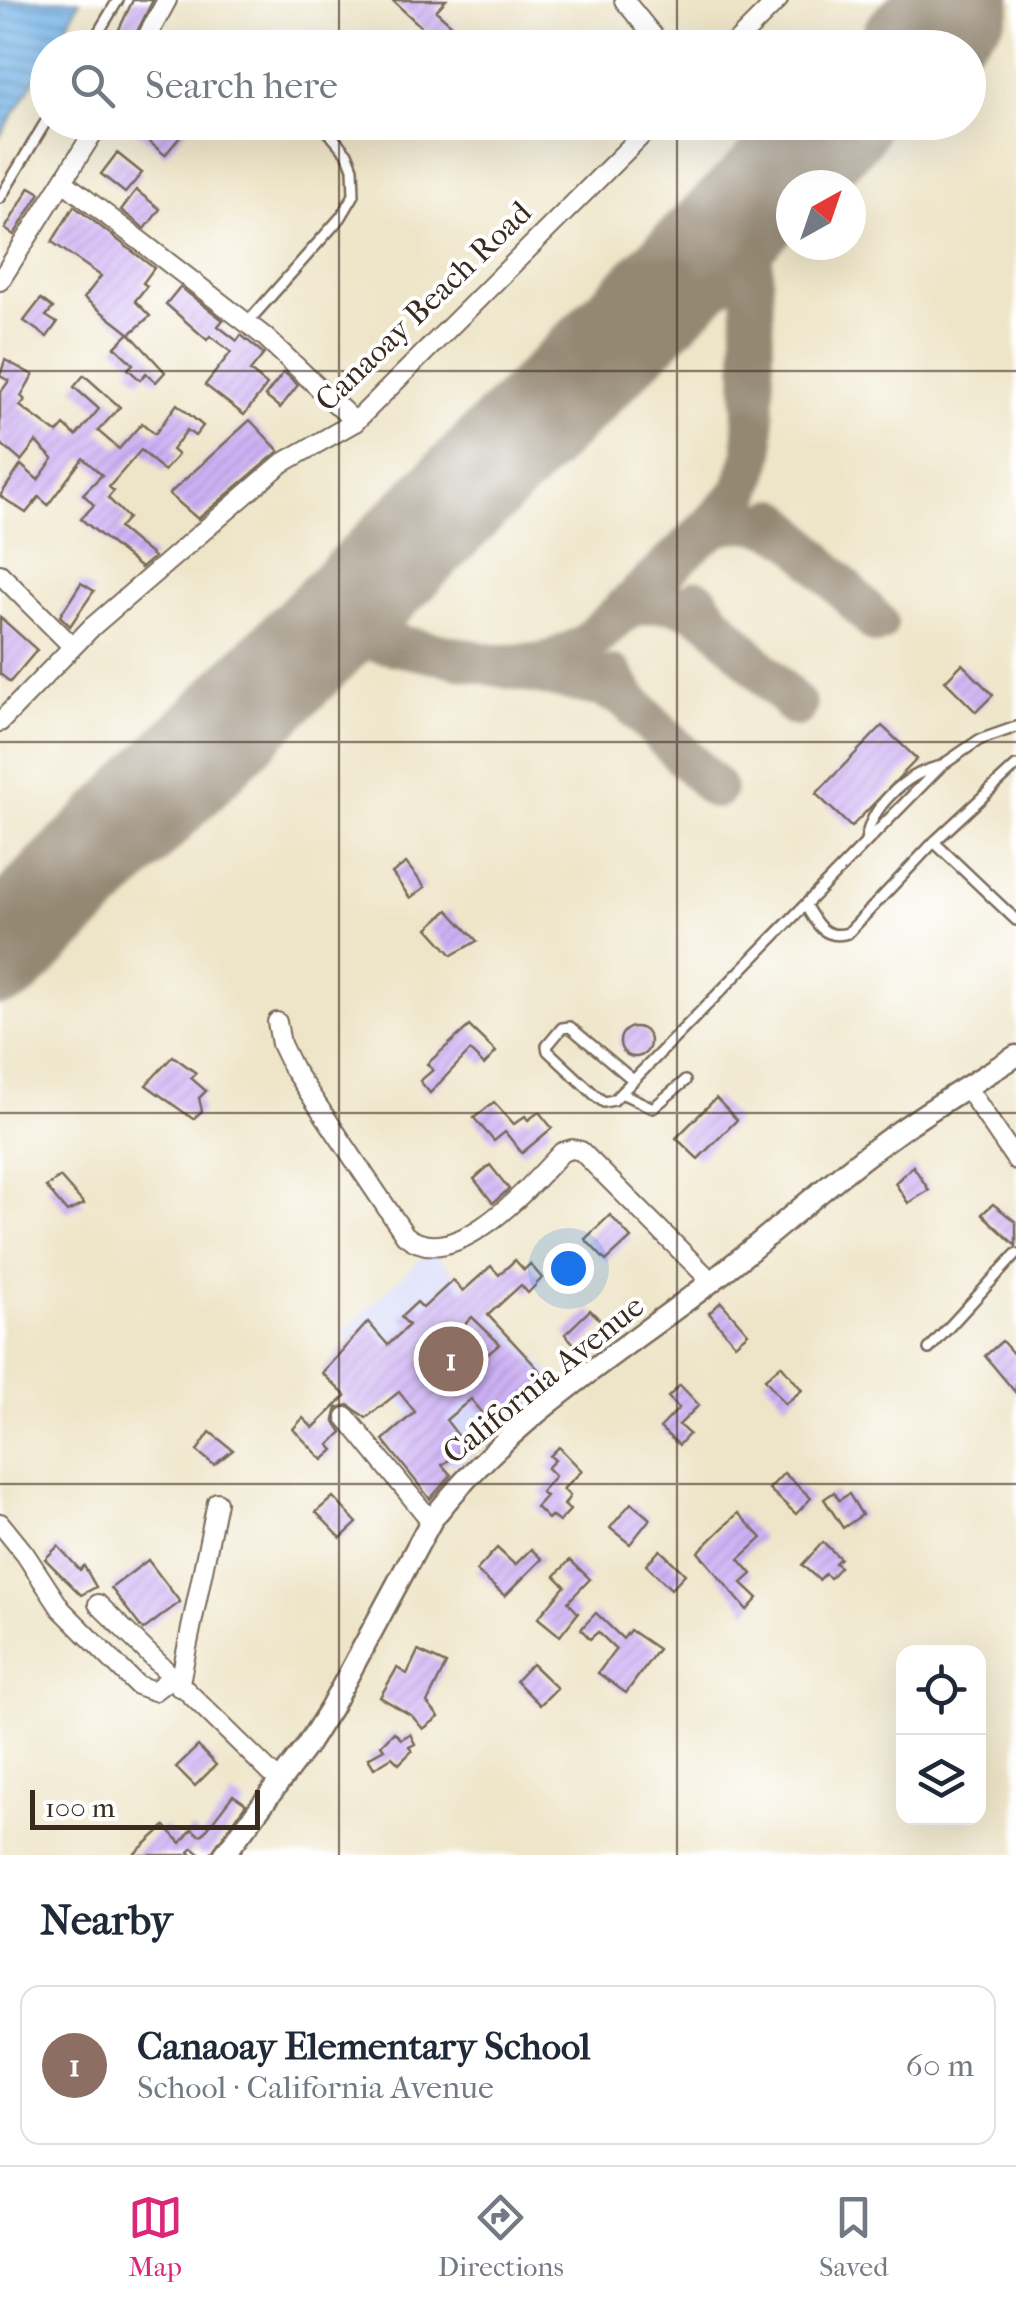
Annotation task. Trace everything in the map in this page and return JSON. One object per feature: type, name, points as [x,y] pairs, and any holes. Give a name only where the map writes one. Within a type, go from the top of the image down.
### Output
[{"type":"street","points":[[151,30],[167,0]]},
{"type":"street","points":[[624,0],[648,30]]},
{"type":"street","points":[[748,30],[778,0]]},
{"type":"street","points":[[0,281],[90,140]]},
{"type":"street","name":"Canaoay Beach Road","points":[[0,722],[72,646],[281,464],[354,422],[637,140]]},
{"type":"street","points":[[65,183],[247,323],[354,422]]},
{"type":"street","points":[[0,574],[72,646]]},
{"type":"street","points":[[276,1022],[280,1044],[293,1070],[405,1235],[414,1242],[427,1246],[445,1244],[492,1222],[562,1152],[572,1149],[580,1152],[712,1282]]},
{"type":"street","name":"California Avenue","points":[[224,1855],[338,1696],[431,1521],[451,1494],[504,1442],[712,1282],[894,1134],[1016,1056]]},
{"type":"street","points":[[967,1088],[1016,1160]]},
{"type":"street","points":[[346,1417],[431,1521]]},
{"type":"street","points":[[175,1682],[217,1502]]},
{"type":"street","points":[[0,1522],[61,1609],[137,1685],[154,1691],[175,1682]]},
{"type":"street","points":[[98,1604],[280,1782]]},
{"type":"lane","points":[[100,30],[118,0]]},
{"type":"lane","points":[[0,198],[35,140]]},
{"type":"lane","points":[[247,323],[341,217],[354,195],[355,179],[348,155],[335,140]]},
{"type":"lane","points":[[633,1080],[570,1026],[562,1028],[547,1046],[596,1097],[609,1102],[621,1093],[806,906],[941,766],[979,740],[1016,727]]},
{"type":"lane","points":[[806,906],[828,934],[848,934],[934,842],[1016,766]]},
{"type":"lane","points":[[934,842],[1016,920]]},
{"type":"lane","points":[[621,1093],[653,1108],[685,1081]]},
{"type":"lane","points":[[929,1349],[1016,1254]]},
{"type":"shaded area","points":[[431,1249],[562,1385],[454,1467],[343,1332]]},
{"type":"water","points":[[0,0],[80,0],[65,30],[30,30],[30,87],[0,136]]},
{"type":"building","points":[[133,0],[153,0],[138,30],[119,30]]},
{"type":"building","points":[[392,0],[446,0],[436,11],[455,28],[425,30]]},
{"type":"building","points":[[147,140],[177,140],[165,155]]},
{"type":"building","points":[[117,153],[142,173],[125,193],[101,174]]},
{"type":"building","points":[[30,187],[40,193],[14,235],[5,229]]},
{"type":"building","points":[[136,190],[160,209],[145,229],[121,210]]},
{"type":"building","points":[[74,206],[154,268],[135,301],[150,316],[130,334],[84,298],[101,276],[52,242]]},
{"type":"building","points":[[180,287],[223,320],[218,326],[237,341],[241,335],[264,354],[250,371],[267,385],[244,415],[205,385],[231,352],[210,336],[207,340],[166,304]]},
{"type":"building","points":[[41,299],[53,308],[46,316],[57,323],[47,337],[24,321]]},
{"type":"building","points":[[129,333],[165,372],[156,382],[146,373],[140,380],[128,369],[133,364],[115,347]]},
{"type":"building","points":[[5,360],[33,375],[20,406],[57,433],[64,425],[76,436],[99,409],[74,387],[84,375],[120,407],[98,431],[119,449],[142,423],[155,434],[177,404],[203,426],[195,436],[187,430],[172,450],[178,455],[164,471],[141,450],[109,487],[114,491],[108,498],[128,518],[119,528],[154,557],[141,568],[81,519],[94,505],[83,494],[102,475],[83,458],[48,505],[39,497],[26,513],[0,496],[21,465],[38,480],[53,459],[36,442],[21,461],[0,443],[0,393],[9,381],[0,376]]},
{"type":"building","points":[[284,372],[298,385],[280,408],[265,396]]},
{"type":"building","points":[[250,420],[279,451],[198,519],[169,494]]},
{"type":"building","points":[[81,583],[94,591],[70,626],[60,616]]},
{"type":"building","points":[[0,617],[37,650],[10,682],[0,674]]},
{"type":"building","points":[[962,664],[993,695],[976,712],[945,681]]},
{"type":"building","points":[[882,726],[917,759],[851,827],[816,794]]},
{"type":"building","points":[[406,863],[425,887],[410,898],[392,873]]},
{"type":"building","points":[[448,910],[477,941],[452,955],[428,928]]},
{"type":"building","points":[[469,1026],[496,1052],[484,1065],[470,1051],[430,1093],[420,1081],[433,1070],[427,1064]]},
{"type":"building","points":[[635,1027],[646,1031],[650,1042],[646,1053],[635,1057],[624,1053],[620,1042],[624,1031]]},
{"type":"building","points":[[173,1056],[196,1073],[191,1078],[206,1091],[199,1098],[202,1111],[193,1119],[146,1085]]},
{"type":"building","points":[[716,1098],[737,1120],[698,1159],[676,1138]]},
{"type":"building","points":[[494,1102],[514,1124],[539,1112],[552,1128],[522,1153],[505,1132],[494,1141],[474,1118]]},
{"type":"building","points":[[490,1165],[509,1189],[493,1203],[474,1179]]},
{"type":"building","points":[[913,1166],[929,1190],[908,1203],[895,1183]]},
{"type":"building","points":[[60,1177],[84,1204],[67,1212],[46,1187]]},
{"type":"building","points":[[993,1204],[1016,1222],[1016,1246],[982,1214]]},
{"type":"building","points":[[610,1215],[631,1238],[606,1261],[585,1239]]},
{"type":"building","points":[[515,1260],[524,1270],[530,1264],[542,1278],[528,1293],[521,1285],[488,1315],[552,1384],[497,1430],[471,1399],[446,1420],[467,1447],[442,1465],[451,1475],[430,1499],[383,1440],[415,1412],[399,1392],[366,1418],[349,1405],[337,1408],[334,1420],[342,1432],[329,1445],[334,1450],[323,1460],[293,1429],[303,1418],[313,1428],[346,1396],[322,1373],[368,1322],[388,1345],[409,1325],[401,1317],[417,1302],[423,1308],[453,1280],[463,1291],[491,1266],[499,1275]],"holes":[[[472,1317],[500,1344],[469,1370],[445,1344]]]},
{"type":"building","points":[[721,1302],[748,1333],[735,1344],[709,1313]]},
{"type":"building","points":[[590,1310],[604,1324],[579,1349],[565,1334]]},
{"type":"building","points":[[1002,1341],[1016,1357],[1016,1393],[985,1356]]},
{"type":"building","points":[[781,1365],[802,1390],[785,1404],[765,1379]]},
{"type":"building","points":[[680,1385],[699,1405],[679,1425],[689,1434],[679,1445],[660,1428],[679,1408],[668,1397]]},
{"type":"building","points":[[210,1432],[233,1450],[214,1465],[197,1451]]},
{"type":"building","points":[[559,1447],[582,1471],[563,1489],[570,1496],[564,1505],[570,1510],[559,1522],[551,1516],[548,1519],[536,1507],[546,1496],[541,1492],[555,1476],[547,1468],[555,1460],[550,1456]]},
{"type":"building","points":[[784,1473],[811,1498],[796,1514],[769,1489]]},
{"type":"building","points":[[834,1492],[839,1500],[849,1494],[862,1515],[843,1528],[824,1499]]},
{"type":"building","points":[[333,1497],[357,1523],[341,1538],[316,1512]]},
{"type":"building","points":[[631,1503],[650,1519],[630,1544],[610,1528]]},
{"type":"building","points":[[738,1513],[762,1538],[739,1559],[752,1574],[742,1583],[758,1598],[747,1610],[698,1552]]},
{"type":"building","points":[[823,1542],[840,1558],[835,1563],[840,1567],[830,1578],[825,1574],[819,1580],[802,1565]]},
{"type":"building","points":[[58,1546],[80,1570],[84,1566],[96,1587],[81,1595],[45,1559]]},
{"type":"building","points":[[497,1548],[515,1565],[531,1549],[542,1559],[505,1596],[476,1571]]},
{"type":"building","points":[[660,1550],[685,1574],[671,1589],[646,1565]]},
{"type":"building","points":[[148,1560],[180,1602],[143,1630],[111,1588]]},
{"type":"building","points":[[570,1560],[590,1579],[568,1602],[578,1613],[560,1636],[538,1618],[565,1586],[555,1576]]},
{"type":"building","points":[[596,1613],[623,1639],[630,1630],[658,1649],[626,1693],[598,1673],[616,1649],[598,1632],[590,1639],[581,1629]]},
{"type":"building","points":[[418,1651],[446,1664],[427,1703],[439,1717],[423,1729],[412,1716],[380,1697],[397,1668],[407,1674]]},
{"type":"building","points":[[532,1664],[557,1688],[540,1705],[516,1681]]},
{"type":"building","points":[[394,1732],[401,1739],[410,1734],[415,1744],[409,1747],[412,1751],[399,1764],[392,1757],[374,1768],[368,1758],[384,1749],[381,1745]]},
{"type":"building","points":[[198,1746],[216,1765],[195,1786],[176,1767]]},
{"type":"building","points":[[233,1795],[246,1804],[210,1855],[201,1855],[193,1848],[189,1852],[192,1855],[133,1855],[165,1826],[181,1843],[192,1829],[203,1834]]},
{"type":"taxiway","points":[[492,665],[544,664],[585,646],[742,492],[754,453],[752,238],[759,207],[792,165]]},
{"type":"taxiway","points":[[701,257],[732,233],[744,237],[752,254]]},
{"type":"taxiway","points":[[776,519],[877,623]]},
{"type":"taxiway","points":[[702,537],[723,524],[747,521],[793,538]]},
{"type":"taxiway","points":[[367,588],[351,610],[350,621],[360,635],[371,640]]},
{"type":"taxiway","points":[[698,600],[713,621],[796,706]]},
{"type":"taxiway","points":[[621,613],[644,603],[668,602],[691,608],[713,621]]},
{"type":"taxiway","points":[[297,658],[328,641],[371,640],[603,687],[627,699]]},
{"type":"taxiway","points":[[613,676],[627,699],[715,788]]},
{"type":"runway","points":[[929,30],[959,0]]},
{"type":"runway","points":[[0,953],[818,140]]},
{"type":"place","name":"Canaoay Elementary School","points":[[451,1359]]}]
